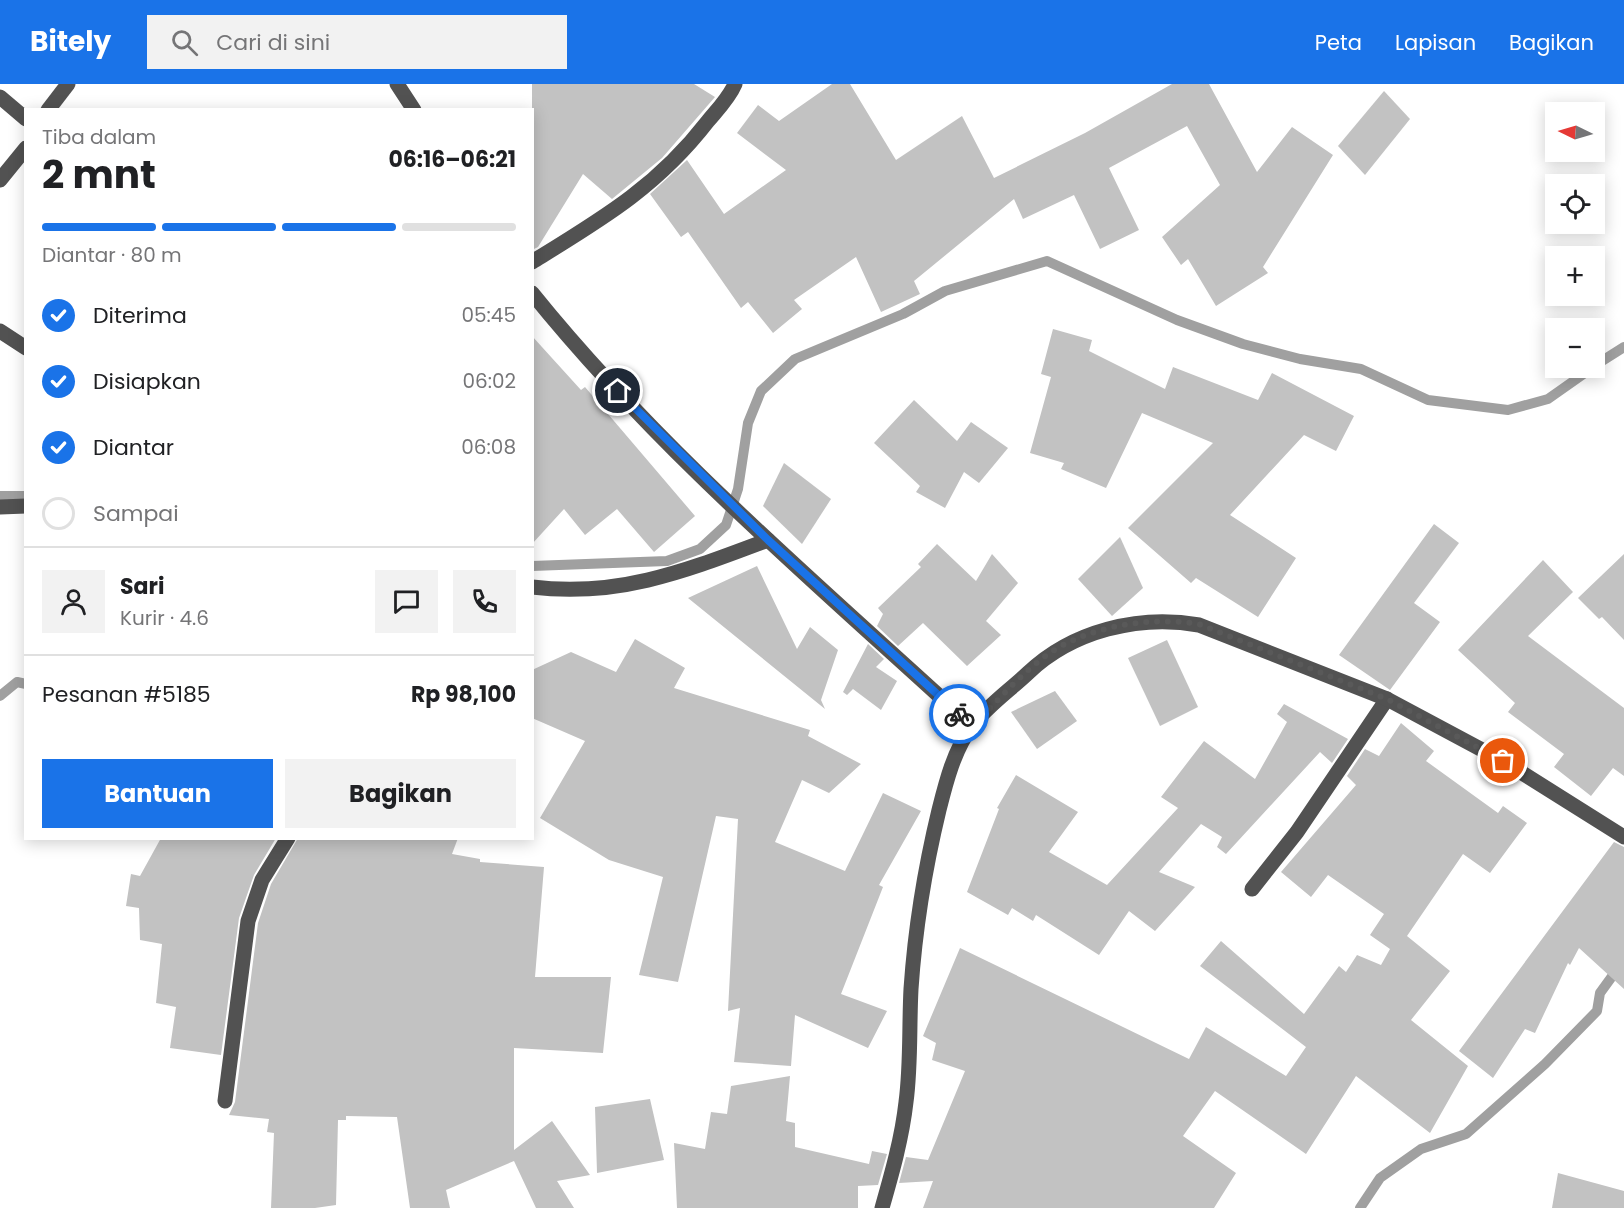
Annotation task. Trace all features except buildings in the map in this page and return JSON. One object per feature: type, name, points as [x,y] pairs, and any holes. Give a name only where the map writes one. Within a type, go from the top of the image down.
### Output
[{"type":"street","points":[[50,108],[68,84]]},
{"type":"street","points":[[397,84],[413,108]]},
{"type":"street","points":[[534,261],[621,207],[654,181],[691,143],[735,84]]},
{"type":"street","points":[[0,97],[24,117]]},
{"type":"street","points":[[0,180],[24,150]]},
{"type":"street","points":[[534,295],[585,358],[768,540],[972,726]]},
{"type":"street","points":[[0,331],[24,347]]},
{"type":"street","points":[[0,507],[24,506]]},
{"type":"street","points":[[534,587],[596,590],[643,583],[685,572],[768,540]]},
{"type":"street","points":[[882,1208],[898,1149],[906,1101],[911,987],[928,856],[946,783],[972,726],[1038,664],[1064,645],[1125,626],[1171,620],[1210,628],[1387,699],[1503,761],[1624,837]]},
{"type":"street","points":[[1252,889],[1297,832],[1387,699]]},
{"type":"street","points":[[225,1101],[248,921],[262,880],[287,840]]},
{"type":"waterway","points":[[534,566],[667,561],[700,549],[726,525],[738,489],[748,423],[761,391],[795,359],[903,314],[945,291],[1047,261],[1177,320],[1243,344],[1300,359],[1361,369],[1428,400],[1508,410],[1548,399],[1578,378]]},
{"type":"waterway","points":[[1605,359],[1624,347]]},
{"type":"waterway","points":[[0,496],[24,496]]},
{"type":"waterway","points":[[0,696],[17,682],[24,684]]},
{"type":"waterway","points":[[1360,1208],[1380,1178],[1421,1149],[1466,1134],[1545,1064],[1597,1011],[1600,993],[1624,960]]},
{"type":"way so far","points":[[959,714],[972,726],[1038,664],[1064,645],[1125,626],[1171,620],[1199,624],[1387,699],[1503,761]]},
{"type":"route","points":[[618,391],[768,540],[959,714]]}]
